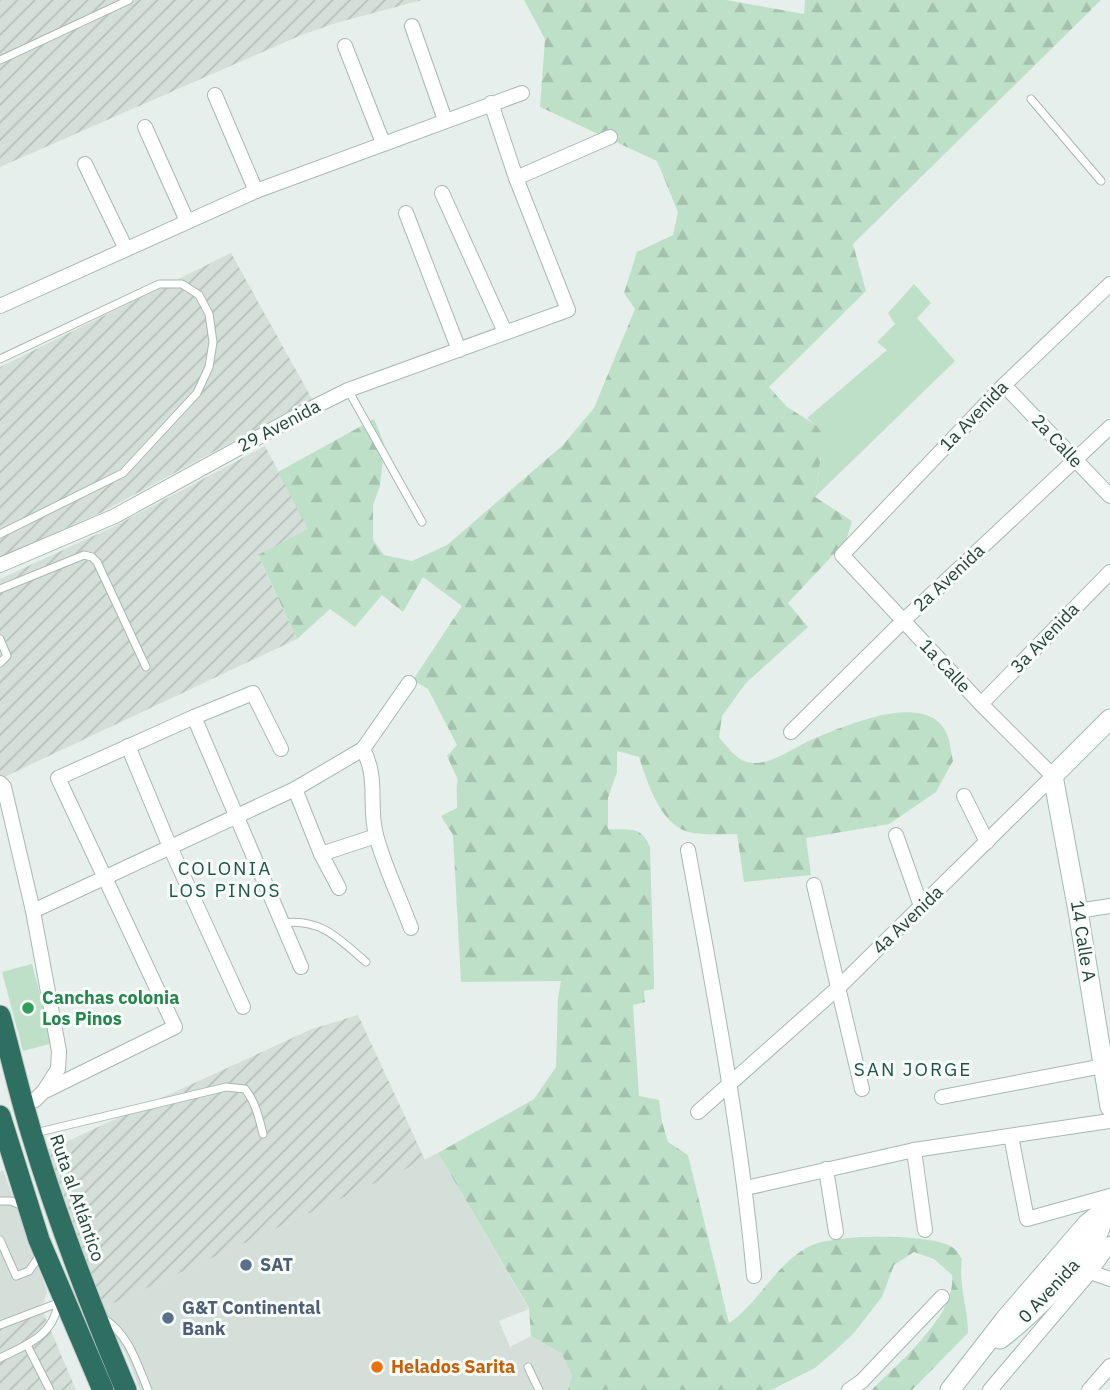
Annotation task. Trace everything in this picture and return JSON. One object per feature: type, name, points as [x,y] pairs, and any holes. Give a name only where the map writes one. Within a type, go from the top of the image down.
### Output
[{"type":"highway","name":"Ruta al Atlántico","points":[[0,1016],[31,1134],[93,1312],[127,1390]]},
{"type":"highway","points":[[0,1116],[61,1302],[103,1390]]},
{"type":"highway","points":[[61,1302],[64,1335],[90,1390]]},
{"type":"street","points":[[412,26],[445,120]]},
{"type":"street","points":[[345,46],[383,144]]},
{"type":"street","points":[[0,306],[256,191],[522,93]]},
{"type":"street","points":[[215,95],[256,191]]},
{"type":"street","points":[[491,103],[516,178],[610,137]]},
{"type":"street","points":[[145,127],[187,221]]},
{"type":"street","points":[[85,164],[126,249]]},
{"type":"street","name":"29 Avenida","points":[[0,565],[115,516],[348,390],[568,310],[516,178]]},
{"type":"street","points":[[442,193],[505,332]]},
{"type":"street","points":[[406,213],[459,350]]},
{"type":"street","name":"1a Avenida","points":[[843,553],[1004,385],[1110,284]]},
{"type":"street","name":"2a Calle","points":[[1004,385],[1110,496]]},
{"type":"street","name":"2a Avenida","points":[[791,732],[903,621],[1110,428]]},
{"type":"street","name":"1a Calle","points":[[843,553],[842,558],[1053,776]]},
{"type":"street","name":"3a Avenida","points":[[981,704],[1110,572]]},
{"type":"street","points":[[33,911],[295,789],[363,749],[409,683]]},
{"type":"street","points":[[0,783],[4,786],[33,911],[60,1060],[58,1069],[39,1096],[175,1027],[58,778],[253,693],[281,749]]},
{"type":"street","points":[[194,717],[234,816],[301,967]]},
{"type":"street","name":"4a Avenida","points":[[698,1112],[839,985],[1110,719]]},
{"type":"street","points":[[128,746],[170,847],[243,1007]]},
{"type":"street","points":[[363,749],[370,761],[374,780],[373,817],[376,836],[411,928]]},
{"type":"street","name":"14 Calle A","points":[[1053,776],[1105,1043],[1103,1066],[1110,1107]]},
{"type":"street","points":[[295,789],[321,854],[339,888]]},
{"type":"street","points":[[964,796],[987,842]]},
{"type":"street","points":[[896,835],[921,906]]},
{"type":"street","points":[[321,854],[376,836]]},
{"type":"street","points":[[688,850],[730,1081],[746,1188],[754,1276]]},
{"type":"street","points":[[814,885],[862,1089]]},
{"type":"street","points":[[1078,911],[1110,906]]},
{"type":"street","points":[[942,1097],[1103,1066]]},
{"type":"street","points":[[746,1188],[914,1150],[1110,1121]]},
{"type":"street","points":[[1011,1136],[1027,1219],[1108,1202]]},
{"type":"street","points":[[914,1150],[925,1230]]},
{"type":"street","points":[[826,1169],[836,1232]]},
{"type":"street","name":"0 Avenida","points":[[950,1390],[977,1357],[1014,1329],[1056,1287],[1097,1234],[1108,1202]]},
{"type":"street","points":[[990,1390],[1090,1272],[1110,1244]]},
{"type":"street","points":[[1090,1272],[1110,1279]]},
{"type":"street","points":[[849,1390],[870,1374],[942,1297]]},
{"type":"street","points":[[1089,1390],[1110,1366]]},
{"type":"lane","points":[[0,60],[129,0]]},
{"type":"lane","points":[[1031,99],[1101,181]]},
{"type":"lane","points":[[0,359],[159,284],[182,284],[199,295],[209,314],[213,342],[209,367],[197,393],[150,446],[123,474],[0,534]]},
{"type":"lane","points":[[348,390],[422,522]]},
{"type":"lane","points":[[0,589],[84,555],[92,557],[97,562],[146,667]]},
{"type":"lane","points":[[0,639],[7,656],[0,663]]},
{"type":"lane","points":[[283,923],[299,920],[327,929],[366,962]]},
{"type":"lane","points":[[31,1134],[226,1087],[245,1089],[258,1112],[263,1134]]},
{"type":"lane","points":[[0,1201],[18,1203],[29,1210]]},
{"type":"lane","points":[[0,1240],[16,1276],[29,1271],[39,1259],[39,1240]]},
{"type":"lane","points":[[0,1325],[61,1302]]},
{"type":"lane","points":[[0,1358],[44,1334],[52,1324],[61,1302]]},
{"type":"lane","points":[[93,1312],[107,1320],[123,1336],[148,1390]]},
{"type":"lane","points":[[27,1345],[50,1390]]},
{"type":"lane","points":[[528,1367],[539,1390]]},
{"type":"shaded area","points":[[0,0],[422,0],[299,36],[0,167]]},
{"type":"shaded area","points":[[231,253],[312,399],[100,513],[0,557],[0,367]]},
{"type":"shaded area","points":[[265,446],[309,529],[258,556],[297,639],[0,779],[0,579],[115,526]]},
{"type":"shaded area","points":[[358,1015],[425,1160],[103,1308],[48,1150],[312,1029]]},
{"type":"shaded area","points":[[438,1153],[529,1309],[499,1321],[510,1347],[531,1336],[562,1354],[572,1376],[568,1390],[140,1390],[103,1308]]},
{"type":"shaded area","points":[[3,1170],[47,1291],[44,1302],[37,1307],[0,1322],[0,1172]]},
{"type":"shaded area","points":[[40,1305],[76,1390],[0,1390],[0,1321]]},
{"type":"green space","points":[[524,0],[726,0],[804,14],[805,0],[1101,0],[853,244],[866,291],[769,387],[787,407],[816,425],[824,436],[815,497],[852,521],[846,541],[788,603],[808,627],[746,683],[722,716],[719,737],[738,758],[755,763],[780,756],[811,740],[861,721],[901,713],[919,713],[934,719],[945,730],[950,745],[953,761],[936,792],[889,824],[806,838],[811,875],[744,882],[737,834],[693,833],[672,823],[657,803],[639,757],[617,751],[617,772],[608,798],[608,829],[634,830],[643,835],[650,847],[654,989],[644,991],[645,1002],[633,1005],[639,1096],[659,1100],[668,1142],[688,1155],[729,1323],[750,1305],[787,1262],[810,1246],[860,1237],[904,1237],[941,1242],[953,1248],[962,1259],[961,1278],[968,1333],[912,1390],[872,1390],[936,1322],[951,1290],[952,1275],[934,1259],[914,1252],[894,1265],[882,1297],[854,1333],[815,1368],[771,1390],[568,1390],[572,1376],[562,1354],[531,1336],[529,1308],[438,1153],[534,1099],[556,1067],[561,981],[461,982],[453,835],[441,816],[457,808],[458,780],[447,756],[457,745],[428,689],[413,680],[462,606],[423,577],[403,612],[382,595],[355,627],[330,609],[297,639],[258,555],[308,529],[278,472],[374,419],[384,451],[380,486],[373,505],[373,540],[384,555],[412,561],[447,545],[563,445],[594,408],[635,309],[624,293],[637,252],[673,235],[678,212],[657,161],[540,107],[545,39]]},
{"type":"green space","points":[[914,284],[931,303],[917,318],[955,361],[815,497],[821,458],[816,425],[807,418],[887,350],[877,342],[895,324],[888,313]]},
{"type":"green space","name":"Canchas colonia Los Pinos","points":[[32,964],[53,1043],[23,1051],[2,972]]},
{"type":"place","name":"Canchas colonia Los Pinos","points":[[28,1008]]},
{"type":"place","name":"SAT","points":[[246,1265]]},
{"type":"place","name":"G&T Continental Bank","points":[[168,1318]]},
{"type":"place","name":"Helados Sarita","points":[[377,1367]]},
{"type":"district","name":"COLONIA LOS PINOS","points":[[225,879]]},
{"type":"district","name":"SAN JORGE","points":[[913,1069]]}]
